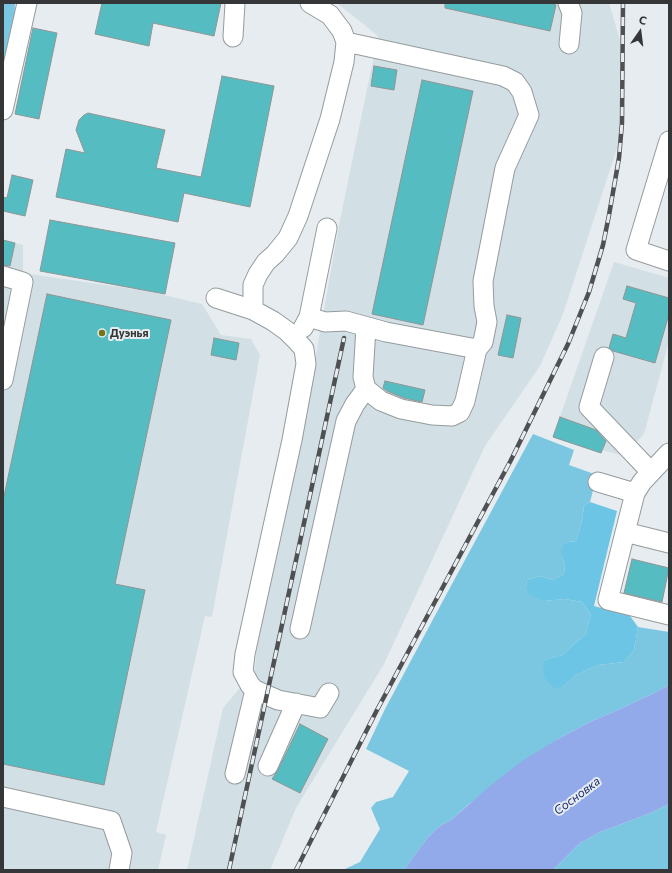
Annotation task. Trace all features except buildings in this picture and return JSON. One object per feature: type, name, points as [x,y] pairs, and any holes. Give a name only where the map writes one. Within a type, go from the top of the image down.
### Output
[{"type":"street","points":[[3,110],[27,3]]},
{"type":"street","points":[[233,37],[235,3]]},
{"type":"street","points":[[253,310],[253,285],[258,274],[266,262],[275,254],[288,238],[298,216],[330,119],[344,62],[346,42],[342,31],[330,15],[310,3]]},
{"type":"street","points":[[568,3],[572,13],[569,44]]},
{"type":"street","points":[[346,42],[503,76],[515,82],[522,92],[529,115],[505,168],[483,281],[484,306],[487,322],[483,342],[477,349],[465,401],[460,412],[452,416],[432,415],[401,409],[381,401],[366,389],[363,377],[366,327]]},
{"type":"street","points":[[668,145],[636,250],[669,261]]},
{"type":"street","points":[[296,340],[309,317],[327,228]]},
{"type":"street","points":[[3,276],[23,282],[3,380]]},
{"type":"street","points":[[216,298],[253,310],[287,331],[304,349],[306,364],[292,440],[245,654],[243,672],[250,685],[255,690],[278,700],[320,708],[329,693]]},
{"type":"street","points":[[309,317],[325,322],[346,320],[386,332],[477,349]]},
{"type":"street","points":[[604,356],[589,407],[651,472]]},
{"type":"street","points":[[300,629],[346,421],[355,404],[366,389]]},
{"type":"street","points":[[669,453],[642,482],[635,493],[608,600],[669,615]]},
{"type":"street","points":[[598,482],[635,493]]},
{"type":"street","points":[[625,532],[669,543]]},
{"type":"street","points":[[234,774],[255,690]]},
{"type":"street","points":[[268,766],[296,703]]},
{"type":"street","points":[[3,797],[111,821],[122,853],[118,870]]},
{"type":"shaded area","points":[[3,3],[15,3],[14,27],[3,66]]},
{"type":"shaded area","points":[[337,3],[609,3],[622,47],[620,139],[563,314],[540,366],[485,446],[384,664],[296,808],[270,870],[187,870],[223,708],[255,670],[257,638],[302,433],[340,220],[378,36]]},
{"type":"shaded area","points":[[3,240],[23,245],[23,273],[147,291],[202,304],[221,335],[251,339],[260,355],[212,617],[205,616],[156,832],[166,835],[158,870],[3,870]]},
{"type":"shaded area","points":[[614,262],[669,278],[669,341],[644,434],[624,456],[603,450],[601,453],[553,437]]},
{"type":"shaded area","points":[[533,434],[574,450],[569,465],[597,475],[590,502],[584,506],[582,521],[576,541],[568,542],[561,555],[565,564],[564,574],[553,580],[540,576],[527,580],[526,587],[544,601],[565,599],[582,602],[591,614],[586,634],[562,655],[545,660],[547,683],[557,688],[564,686],[576,675],[598,665],[624,662],[634,650],[638,627],[669,632],[669,685],[590,722],[558,739],[469,804],[451,820],[440,826],[428,837],[404,870],[343,870],[360,862],[380,829],[371,808],[376,802],[393,797],[409,771],[366,749],[385,709]]},
{"type":"shaded area","points":[[590,502],[617,511],[594,606],[630,616],[638,627],[634,650],[624,662],[598,665],[576,675],[564,686],[557,689],[547,683],[543,671],[545,660],[562,655],[586,634],[591,614],[582,602],[565,599],[544,601],[530,595],[526,587],[527,580],[540,576],[553,580],[564,574],[565,564],[561,555],[562,547],[568,542],[576,541],[582,521],[584,506]]},
{"type":"shaded area","points":[[669,804],[669,870],[553,870],[580,843],[600,832],[648,814]]},
{"type":"water","name":"Сосновка","points":[[669,685],[669,804],[648,814],[600,832],[580,843],[553,870],[404,870],[428,837],[440,826],[451,820],[490,786],[522,761],[590,722]]},
{"type":"railway","points":[[296,870],[377,710],[511,460],[568,344],[589,292],[603,245],[619,158],[622,123],[623,3]]},
{"type":"railway","points":[[229,870],[344,338]]},
{"type":"place","name":"Дуэнья","points":[[102,333]]}]
